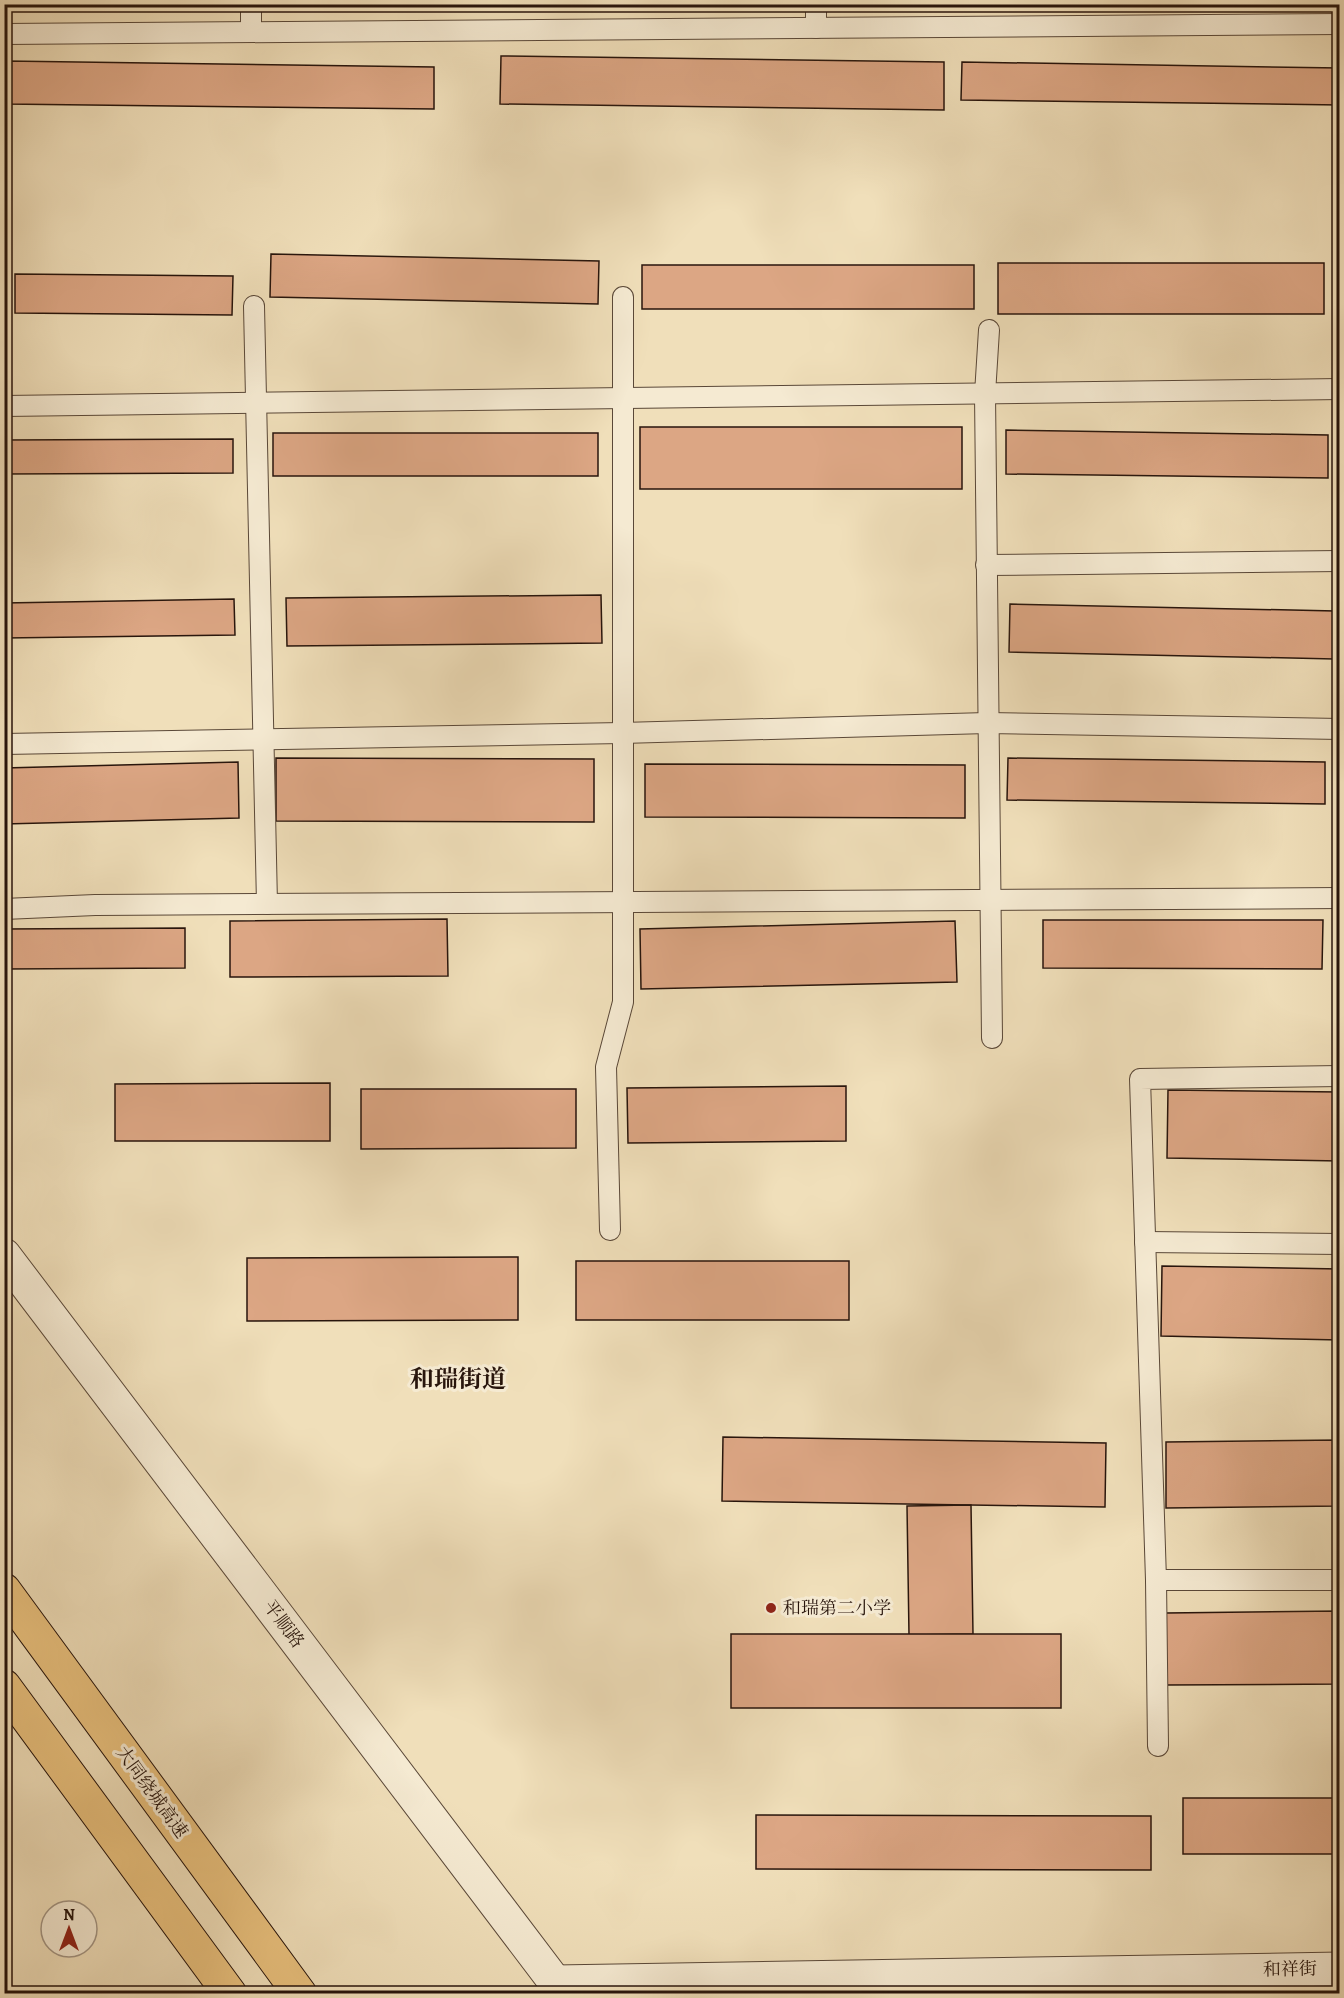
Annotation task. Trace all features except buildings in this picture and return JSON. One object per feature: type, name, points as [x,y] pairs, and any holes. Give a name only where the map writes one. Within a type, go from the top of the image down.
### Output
[{"type":"highway","name":"大同绕城高速","points":[[4,1590],[300,1994]]},
{"type":"highway","points":[[4,1686],[230,1994]]},
{"type":"street","name":"平顺路","points":[[4,1255],[560,1988]]},
{"type":"street","name":"和祥街","points":[[560,1988],[1340,1969]]},
{"type":"lane","points":[[251,4],[251,32]]},
{"type":"lane","points":[[816,4],[816,28]]},
{"type":"lane","points":[[4,34],[1340,24]]},
{"type":"lane","points":[[610,1230],[606,1067],[622,1002],[620,399],[622,297]]},
{"type":"lane","points":[[254,306],[267,904]]},
{"type":"lane","points":[[989,330],[985,394],[992,1038]]},
{"type":"lane","points":[[4,406],[1340,389]]},
{"type":"lane","points":[[986,565],[1340,561]]},
{"type":"lane","points":[[4,744],[264,741],[987,723],[1340,729]]},
{"type":"lane","points":[[4,909],[267,904],[1340,898]]},
{"type":"lane","points":[[1158,1746],[1156,1580],[1140,1080],[1340,1076]]},
{"type":"lane","points":[[1145,1242],[1340,1244]]},
{"type":"lane","points":[[1156,1580],[1340,1580]]},
{"type":"place","name":"和瑞第二小学","points":[[771,1608]]},
{"type":"district","name":"和瑞街道","points":[[458,1379]]}]
